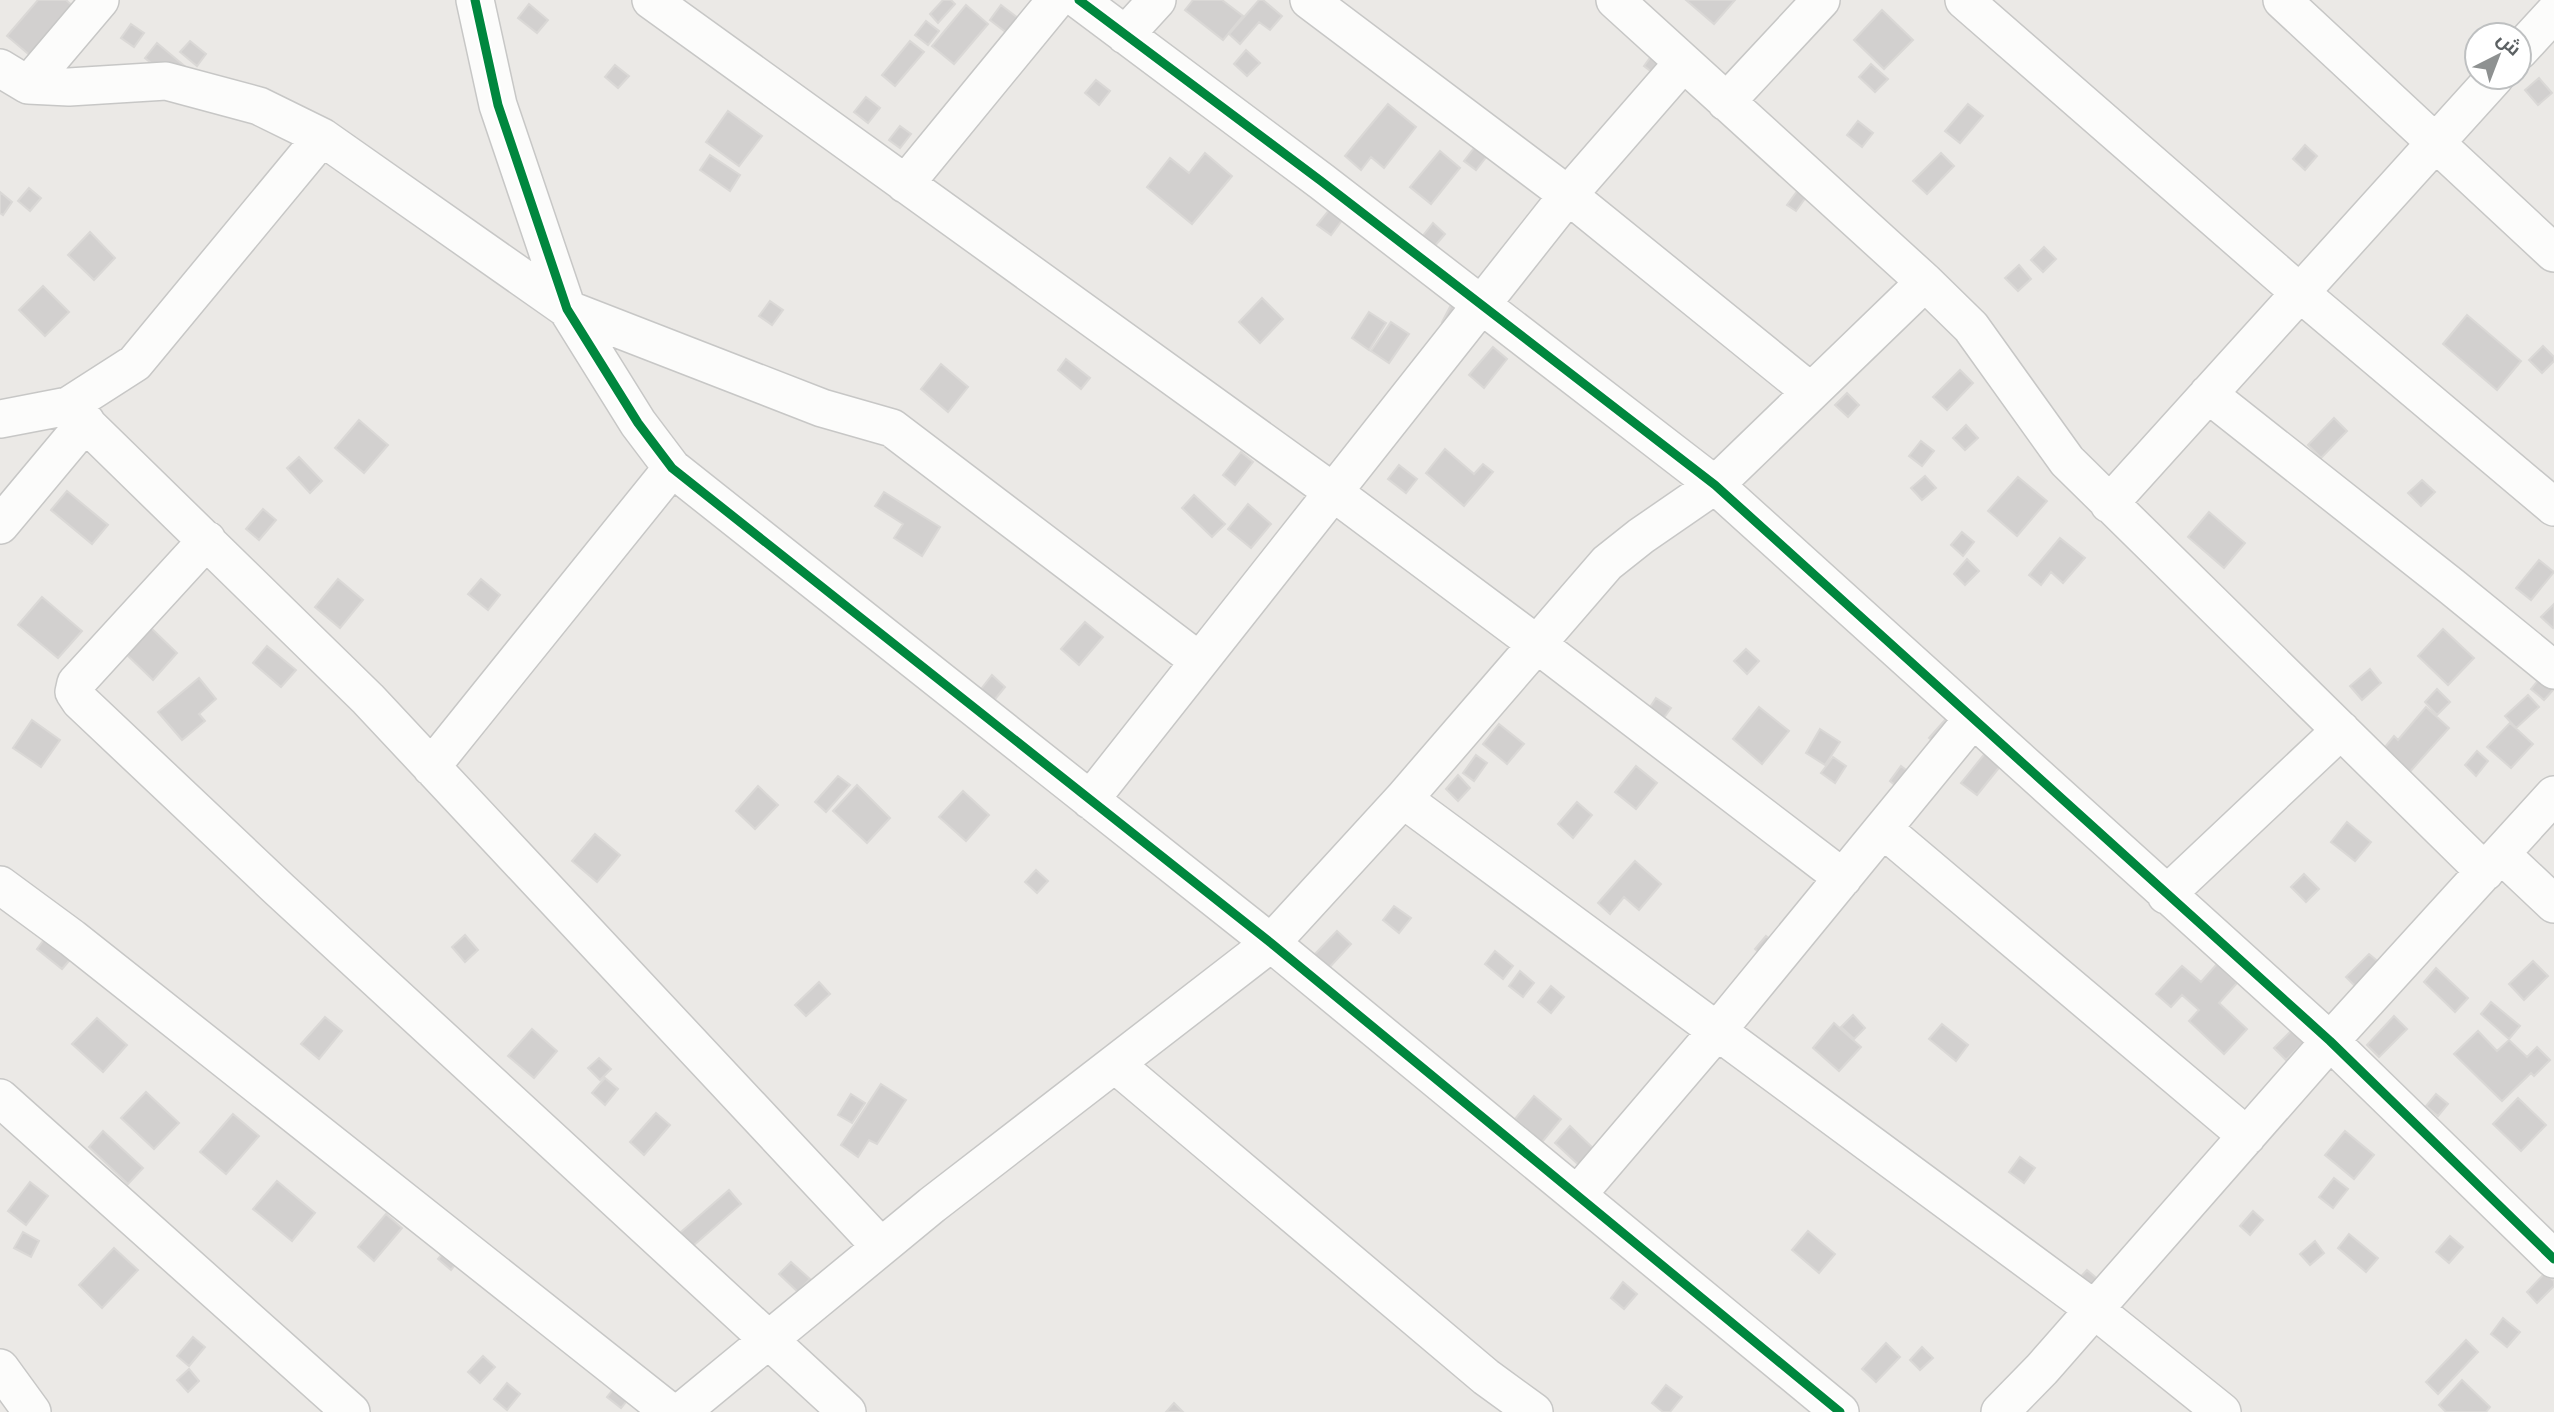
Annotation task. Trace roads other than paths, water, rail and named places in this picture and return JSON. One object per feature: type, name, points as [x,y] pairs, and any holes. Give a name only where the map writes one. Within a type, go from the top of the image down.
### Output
[{"type":"street","points":[[14,76],[100,0]]},
{"type":"street","points":[[475,0],[498,105],[567,309],[638,423],[672,468],[1271,943],[1840,1412]]},
{"type":"street","points":[[651,0],[1333,492],[1843,878]]},
{"type":"street","points":[[905,184],[1056,0]]},
{"type":"street","points":[[1079,0],[1715,485],[2330,1041],[2554,1259]]},
{"type":"street","points":[[1125,35],[1157,0]]},
{"type":"street","points":[[1309,0],[1568,195],[1811,392]]},
{"type":"street","points":[[1615,0],[1925,282],[1970,327],[2067,461],[2341,730],[2493,863],[2554,904]]},
{"type":"street","points":[[1726,102],[1821,0]]},
{"type":"street","points":[[1964,0],[2299,292],[2554,507]]},
{"type":"street","points":[[2282,0],[2554,253]]},
{"type":"street","points":[[2533,36],[2554,13]]},
{"type":"street","points":[[1090,800],[1568,195],[1683,63]]},
{"type":"street","points":[[14,76],[69,87],[166,81],[260,106],[322,137],[567,309],[822,408],[892,428],[1199,661]]},
{"type":"street","points":[[2109,504],[2482,91]]},
{"type":"street","points":[[0,525],[77,414],[135,363],[322,137]]},
{"type":"street","points":[[681,1412],[881,1247],[1271,943],[1402,799],[1607,563],[1715,485],[1925,282]]},
{"type":"street","points":[[2208,394],[2554,670]]},
{"type":"street","points":[[0,419],[77,414],[368,699],[881,1247]]},
{"type":"street","points":[[431,766],[672,468]]},
{"type":"street","points":[[207,540],[76,683],[74,692],[80,701],[280,890],[847,1412]]},
{"type":"street","points":[[1577,1195],[1717,1031],[1972,720]]},
{"type":"street","points":[[2166,895],[2341,730]]},
{"type":"street","points":[[2000,1412],[2042,1370],[2330,1041],[2554,795]]},
{"type":"street","points":[[1402,799],[2095,1310],[2222,1412]]},
{"type":"street","points":[[1883,829],[2247,1136]]},
{"type":"street","points":[[0,885],[83,946],[670,1412]]},
{"type":"street","points":[[1115,1064],[1529,1411]]},
{"type":"street","points":[[0,1098],[351,1412]]},
{"type":"street","points":[[0,1368],[32,1412]]}]
